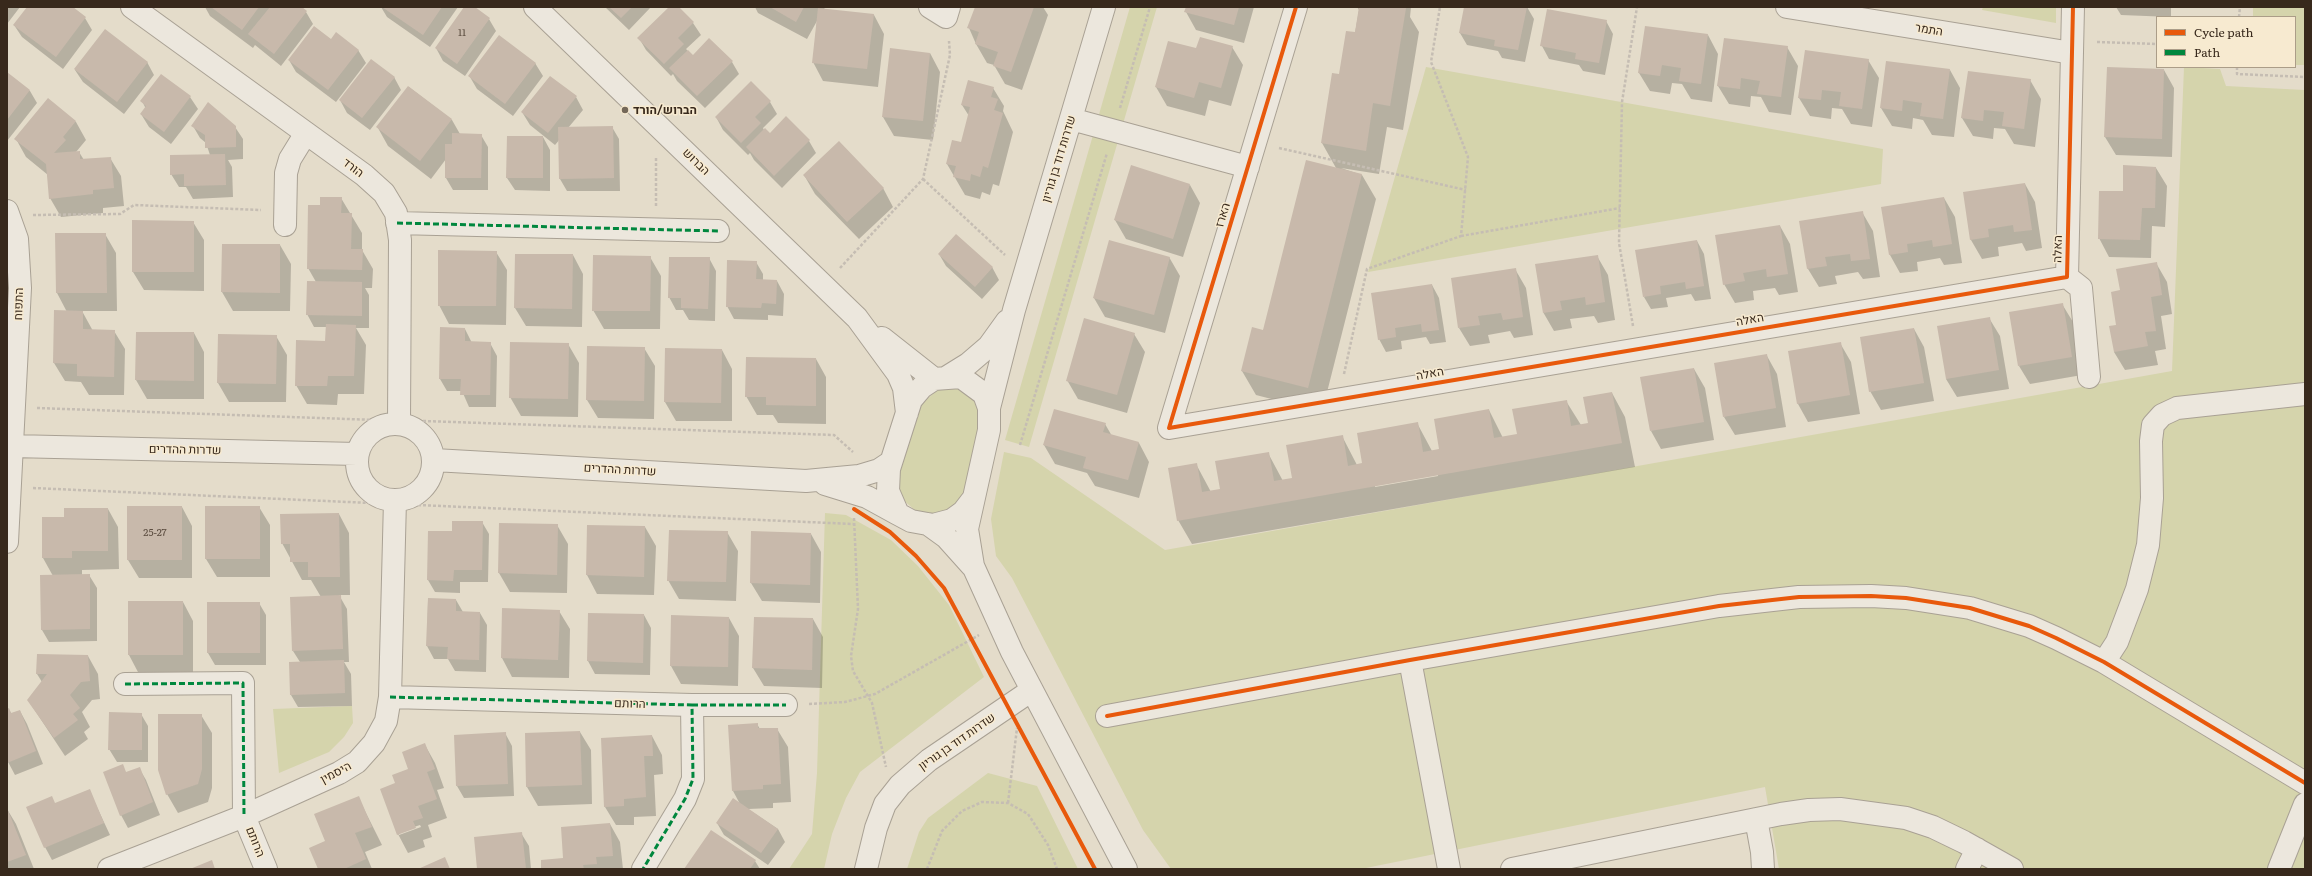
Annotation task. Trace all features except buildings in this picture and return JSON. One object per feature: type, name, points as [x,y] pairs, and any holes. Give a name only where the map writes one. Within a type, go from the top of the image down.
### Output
[{"type":"street","name":"הורד","points":[[132,7],[306,133],[364,176],[384,193],[396,213],[400,240],[399,422]]},
{"type":"street","name":"הברוש","points":[[535,7],[857,318],[898,374],[904,388],[907,413]]},
{"type":"street","name":"שדרות דוד בן גוריון","points":[[989,408],[1014,310],[1104,7]]},
{"type":"street","name":"הארז","points":[[1169,428],[1296,7]]},
{"type":"street","name":"התמר","points":[[1787,7],[2072,47]]},
{"type":"street","name":"האלה","points":[[1169,428],[2067,277],[2073,7]]},
{"type":"street","points":[[1071,119],[1248,167]]},
{"type":"street","points":[[285,218],[286,173],[290,159],[306,133]]},
{"type":"street","name":"התפוח","points":[[7,542],[20,264],[17,239],[8,213]]},
{"type":"street","points":[[397,222],[718,230]]},
{"type":"street","points":[[2067,277],[2081,288],[2089,376]]},
{"type":"street","name":"שדרות דוד בן גוריון","points":[[940,378],[968,364],[989,346],[1001,331],[1014,310]]},
{"type":"street","name":"הברוש","points":[[857,318],[940,378]]},
{"type":"street","points":[[973,499],[963,512],[952,520],[928,524],[911,521],[898,514],[888,491],[883,466],[912,400],[922,387],[940,378],[961,377],[973,384],[984,394],[989,408],[989,430],[967,529],[973,566],[1032,690],[1121,861],[1132,869]]},
{"type":"street","points":[[2104,662],[2117,642],[2137,589],[2148,545],[2152,498],[2151,441],[2153,425],[2162,415],[2177,408],[2305,394]]},
{"type":"street","points":[[399,422],[414,428],[426,439],[432,449],[434,460],[432,472],[427,484],[418,493],[406,499],[395,502],[383,499],[373,494],[365,485],[359,475],[357,454],[368,434],[382,426],[399,422]]},
{"type":"street","name":"שדרות ההדרים","points":[[12,446],[357,454]]},
{"type":"street","name":"שדרות ההדרים","points":[[434,460],[806,480],[859,476],[883,466]]},
{"type":"street","name":"שדרות ההדרים","points":[[806,480],[836,486],[867,497],[898,514]]},
{"type":"street","name":"היסמין","points":[[109,869],[244,816],[339,773],[357,762],[374,743],[386,721],[390,697],[395,502]]},
{"type":"street","points":[[928,524],[946,537],[973,566]]},
{"type":"street","points":[[1107,716],[1410,660],[1753,601],[1843,595],[1906,598],[1970,608],[2028,626],[2104,662],[2305,783]]},
{"type":"street","points":[[1410,660],[1449,869]]},
{"type":"street","points":[[125,684],[243,683],[244,816]]},
{"type":"street","name":"שדרות דוד בן גוריון","points":[[866,869],[876,828],[884,804],[900,785],[929,760],[1032,690]]},
{"type":"street","name":"הרותם","points":[[390,697],[692,705],[786,705]]},
{"type":"street","points":[[643,869],[685,799],[692,779],[692,705]]},
{"type":"street","points":[[2279,869],[2305,804]]},
{"type":"street","points":[[1512,869],[1756,819],[1809,810],[1840,809],[1873,812],[1906,818],[1933,827],[1977,849],[2012,869]]},
{"type":"street","name":"הרותם","points":[[244,816],[266,869]]},
{"type":"street","points":[[1756,819],[1762,852],[1763,869]]},
{"type":"street","points":[[1967,869],[1977,849]]},
{"type":"path","points":[[1020,445],[1150,7]]},
{"type":"path","points":[[1440,7],[1431,62],[1468,157],[1461,236]]},
{"type":"path","points":[[1636,349],[1619,243],[1622,102],[1637,7]]},
{"type":"path","points":[[824,285],[923,179],[950,55],[942,10]]},
{"type":"path","points":[[2072,47],[2156,44]]},
{"type":"path","points":[[2237,68],[2237,74],[2305,78]]},
{"type":"path","points":[[656,123],[656,229]]},
{"type":"path","points":[[1255,142],[1466,190]]},
{"type":"path","points":[[923,179],[1025,273]]},
{"type":"path","points":[[8,213],[120,214],[134,205],[285,218]]},
{"type":"path","points":[[1338,400],[1368,269],[1461,236],[1620,208]]},
{"type":"path","points":[[14,408],[399,422],[834,435],[883,466]]},
{"type":"path","points":[[10,487],[395,502],[853,524]]},
{"type":"path","points":[[867,497],[854,509],[853,524],[859,594],[851,656],[853,671],[868,696],[877,721],[886,767],[900,785]]},
{"type":"path","points":[[786,705],[845,702],[868,696],[1000,624]]},
{"type":"path","points":[[969,632],[976,646]]},
{"type":"path","points":[[1018,724],[1022,731]]},
{"type":"path","points":[[1008,803],[1018,724]]},
{"type":"path","points":[[926,869],[942,831],[962,811],[982,802],[1008,803],[1028,814],[1048,844],[1057,869]]},
{"type":"green space","points":[[1130,7],[1157,7],[1029,447],[1005,440]]},
{"type":"green space","points":[[1983,7],[2056,7],[2056,23],[1982,10]]},
{"type":"green space","points":[[2253,7],[2305,7],[2305,65],[2296,65],[2296,16],[2253,16]]},
{"type":"green space","points":[[1426,67],[1883,149],[1881,184],[1368,272]]},
{"type":"green space","points":[[2184,68],[2220,69],[2226,86],[2305,90],[2305,869],[1779,869],[1765,787],[1361,869],[1171,869],[1143,830],[1012,578],[996,556],[991,519],[1004,452],[1031,458],[1165,550],[2172,371]]},
{"type":"green space","points":[[958,387],[975,400],[979,410],[979,428],[964,495],[948,511],[933,514],[916,511],[902,499],[898,489],[899,471],[921,405],[938,389]]},
{"type":"green space","points":[[825,513],[846,515],[891,540],[918,566],[949,605],[984,677],[860,772],[846,798],[832,834],[824,869],[789,869],[812,834],[817,773]]},
{"type":"green space","points":[[352,706],[353,723],[344,737],[329,752],[279,773],[273,709]]},
{"type":"green space","points":[[988,773],[1037,786],[1078,869],[907,869],[919,832],[928,818]]},
{"type":"marked path","points":[[397,223],[718,231]]},
{"type":"marked path","points":[[125,684],[243,683],[244,816]]},
{"type":"marked path","points":[[390,697],[692,705],[693,779],[685,799],[643,869]]},
{"type":"marked path","points":[[692,705],[786,705]]},
{"type":"cycle path","points":[[1296,7],[1169,428],[2067,277],[2073,7]]},
{"type":"cycle path","points":[[854,509],[890,532],[916,556],[944,588],[1095,869]]},
{"type":"cycle path","points":[[1107,716],[1410,660],[1719,606],[1799,597],[1871,596],[1906,598],[1970,608],[2029,626],[2104,662],[2305,783]]},
{"type":"place","name":"הברוש/הורד","points":[[625,110]]}]
